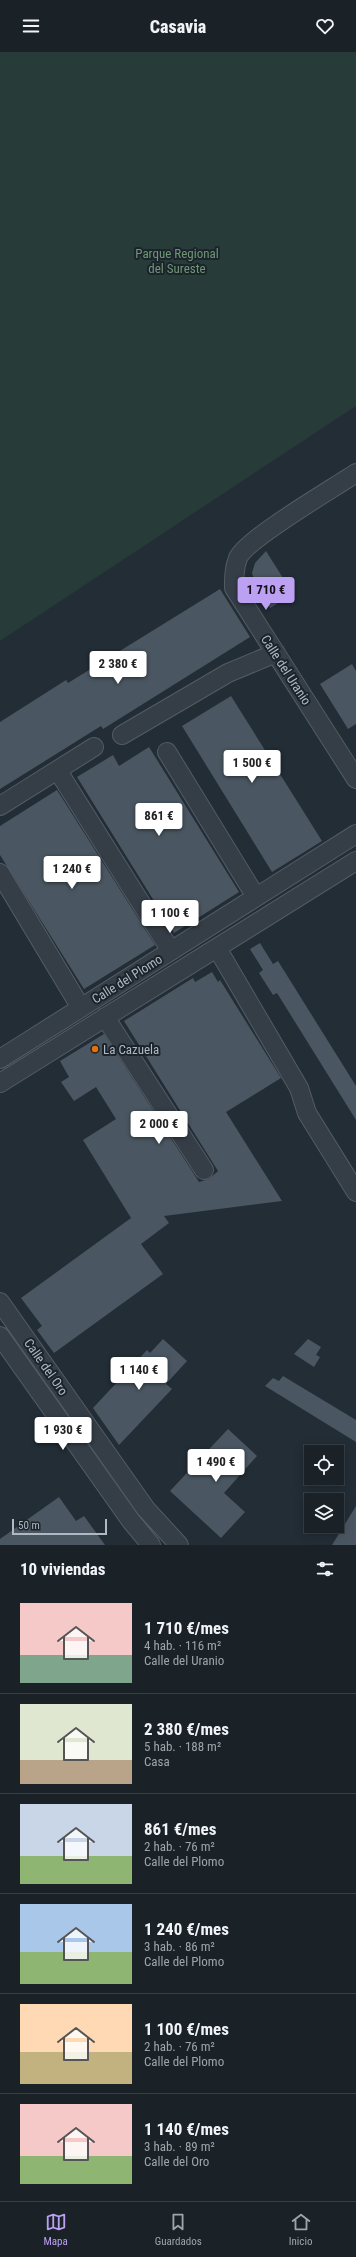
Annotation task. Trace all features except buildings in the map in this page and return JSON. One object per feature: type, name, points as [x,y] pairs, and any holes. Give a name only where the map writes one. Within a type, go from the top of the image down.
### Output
[{"type":"street","name":"Calle del Uranio","points":[[356,473],[255,539],[238,557],[234,572],[234,588],[356,779]]},
{"type":"street","points":[[122,735],[228,673],[276,653]]},
{"type":"street","points":[[0,806],[94,747]]},
{"type":"street","points":[[167,752],[256,897]]},
{"type":"street","points":[[58,771],[171,951]]},
{"type":"street","name":"Calle del Plomo","points":[[0,1059],[356,834]]},
{"type":"street","name":"Calle del Plomo","points":[[0,1083],[356,862]]},
{"type":"street","points":[[0,873],[82,1008]]},
{"type":"street","points":[[217,948],[299,1088],[308,1113],[356,1192]]},
{"type":"street","points":[[105,1017],[204,1170]]},
{"type":"street","name":"Calle del Oro","points":[[0,1302],[146,1509],[179,1545]]},
{"type":"street","points":[[0,1336],[131,1521],[151,1545]]},
{"type":"green space","name":"Parque Regional del Sureste","points":[[0,52],[356,52],[356,406],[0,641]]},
{"type":"place","name":"La Cazuela","points":[[95,1049]]}]
